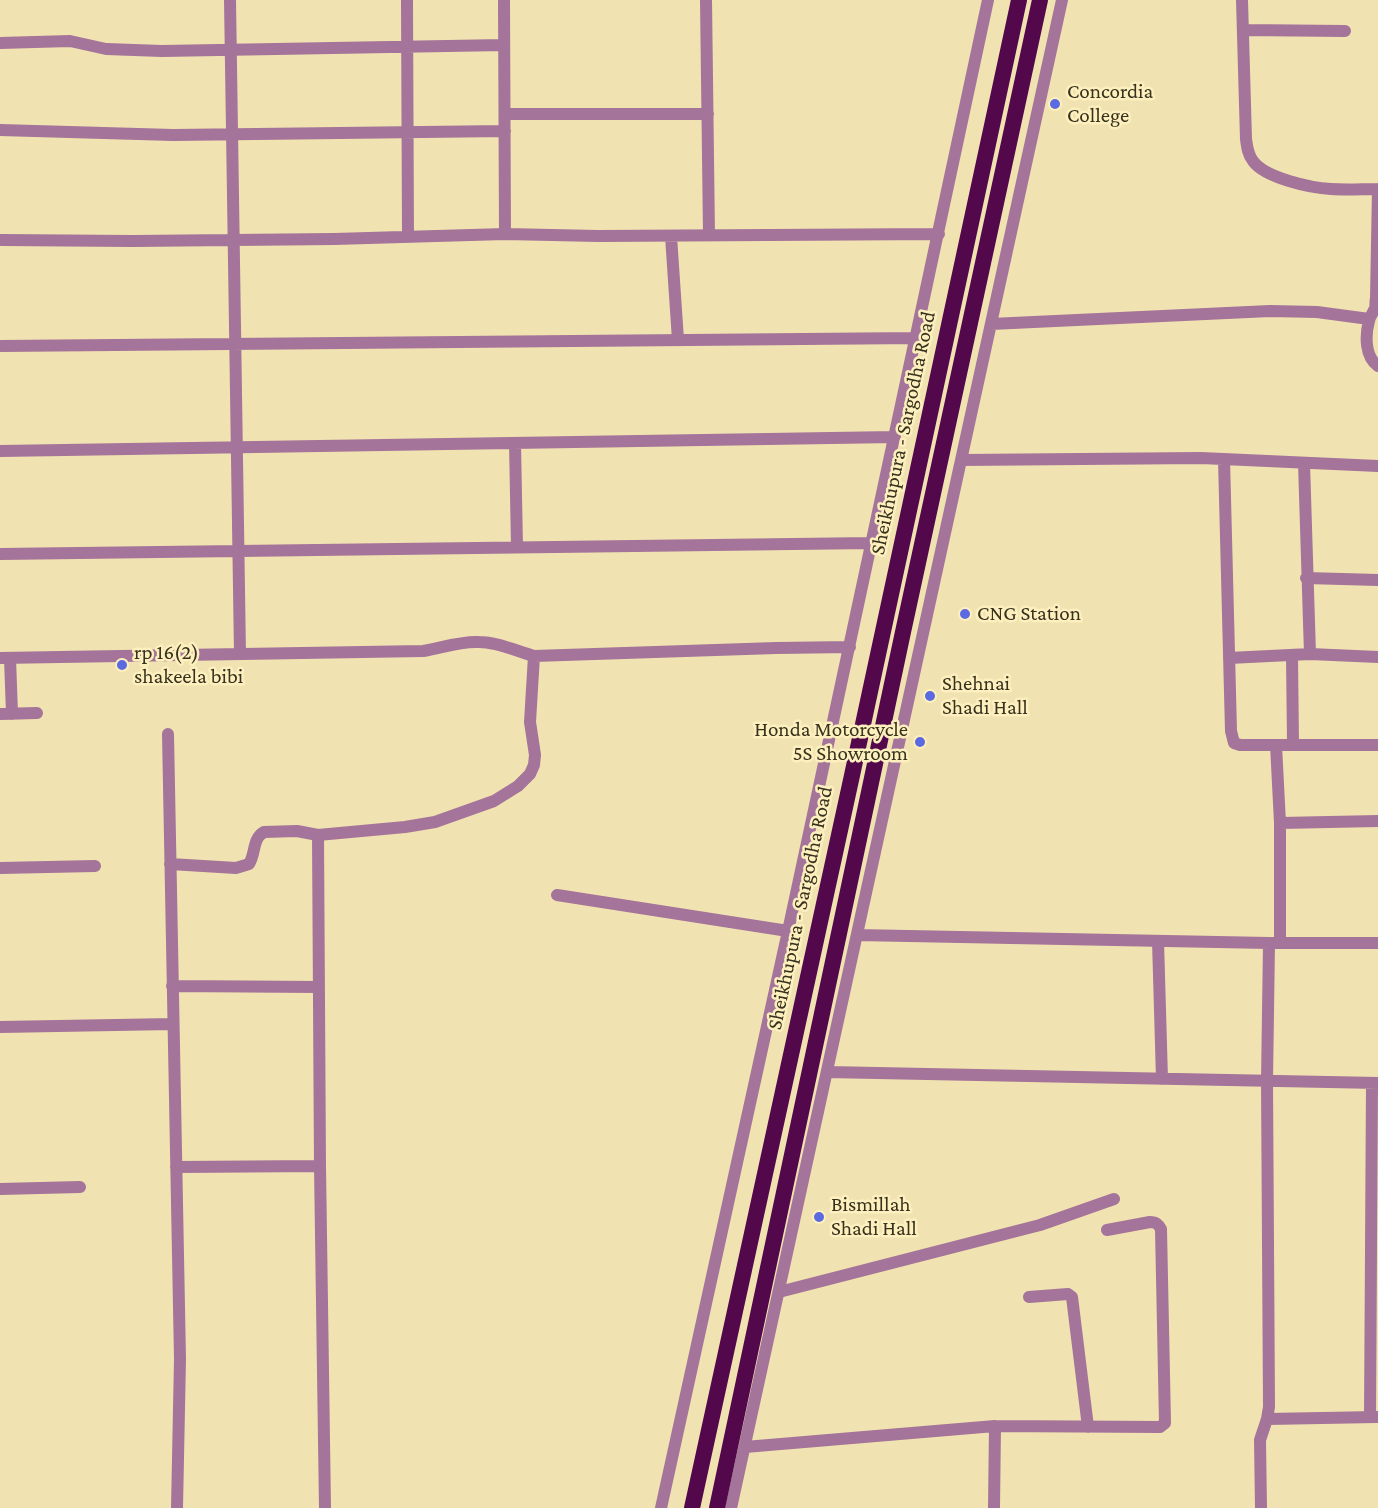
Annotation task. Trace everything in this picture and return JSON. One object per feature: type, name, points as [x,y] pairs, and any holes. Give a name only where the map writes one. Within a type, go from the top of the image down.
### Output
[{"type":"highway","name":"Sheikhupura - Sargodha Road","points":[[692,1508],[1019,0]]},
{"type":"highway","name":"Sheikhupura - Sargodha Road","points":[[717,1508],[1040,0]]},
{"type":"street","points":[[230,0],[240,654]]},
{"type":"street","points":[[407,0],[408,237]]},
{"type":"street","points":[[504,0],[505,234]]},
{"type":"street","points":[[706,0],[709,236]]},
{"type":"street","points":[[661,1508],[850,647],[988,0]]},
{"type":"street","points":[[731,1508],[1062,0]]},
{"type":"street","points":[[1242,0],[1246,139],[1251,160],[1274,177],[1289,181],[1329,189],[1378,189],[1376,298],[1369,319],[1367,336],[1368,351],[1372,362],[1378,366]]},
{"type":"street","points":[[1243,30],[1345,31]]},
{"type":"street","points":[[0,43],[70,41],[106,49],[123,50],[504,45]]},
{"type":"street","points":[[505,114],[708,114]]},
{"type":"street","points":[[0,130],[173,135],[505,131]]},
{"type":"street","points":[[0,240],[234,240],[505,234],[709,236],[939,234]]},
{"type":"street","points":[[671,236],[678,340]]},
{"type":"street","points":[[991,324],[1270,311],[1317,312],[1369,319]]},
{"type":"street","points":[[0,346],[917,338]]},
{"type":"street","points":[[0,451],[895,437]]},
{"type":"street","points":[[515,443],[517,548]]},
{"type":"street","points":[[962,460],[1201,458],[1378,466]]},
{"type":"street","points":[[1224,459],[1231,731],[1234,743],[1240,745],[1378,745]]},
{"type":"street","points":[[1304,463],[1310,654]]},
{"type":"street","points":[[0,554],[872,543]]},
{"type":"street","points":[[1306,578],[1378,580]]},
{"type":"street","points":[[37,713],[6,714],[5,658],[423,651],[467,642],[497,644],[534,656],[850,647]]},
{"type":"street","points":[[1229,658],[1310,654],[1378,657]]},
{"type":"street","points":[[1292,655],[1293,745]]},
{"type":"street","points":[[170,864],[236,868],[249,864],[257,838],[264,832],[297,831],[318,835],[405,827],[435,822],[494,801],[525,780],[534,765],[535,755],[530,722],[534,656]]},
{"type":"street","points":[[168,734],[180,1359],[177,1508]]},
{"type":"street","points":[[1261,1508],[1260,1447],[1261,1434],[1268,1414],[1269,1395],[1267,1081],[1280,823],[1275,745]]},
{"type":"street","points":[[1280,823],[1378,821]]},
{"type":"street","points":[[318,835],[325,1508]]},
{"type":"street","points":[[0,868],[95,866]]},
{"type":"street","points":[[558,895],[788,931]]},
{"type":"street","points":[[857,935],[1378,943]]},
{"type":"street","points":[[1158,941],[1162,1078]]},
{"type":"street","points":[[172,986],[319,987]]},
{"type":"street","points":[[0,1027],[173,1024]]},
{"type":"street","points":[[827,1072],[1375,1083],[1374,1417],[1267,1419]]},
{"type":"street","points":[[176,1167],[320,1166]]},
{"type":"street","points":[[0,1189],[80,1187]]},
{"type":"street","points":[[779,1292],[1040,1225],[1114,1199]]},
{"type":"street","points":[[745,1446],[995,1426],[1160,1427],[1165,1423],[1161,1229],[1159,1225],[1150,1222],[1107,1230]]},
{"type":"street","points":[[1029,1298],[1068,1294],[1072,1297],[1088,1427]]},
{"type":"street","points":[[994,1508],[995,1426]]},
{"type":"place","name":"Concordia College","points":[[1055,104]]},
{"type":"place","name":"CNG Station","points":[[965,614]]},
{"type":"place","name":"rp 16(2) shakeela bibi","points":[[122,665]]},
{"type":"place","name":"Shehnai Shadi Hall","points":[[930,696]]},
{"type":"place","name":"Honda Motorcycle 5S Showroom","points":[[920,742]]},
{"type":"place","name":"Bismillah Shadi Hall","points":[[819,1217]]}]
